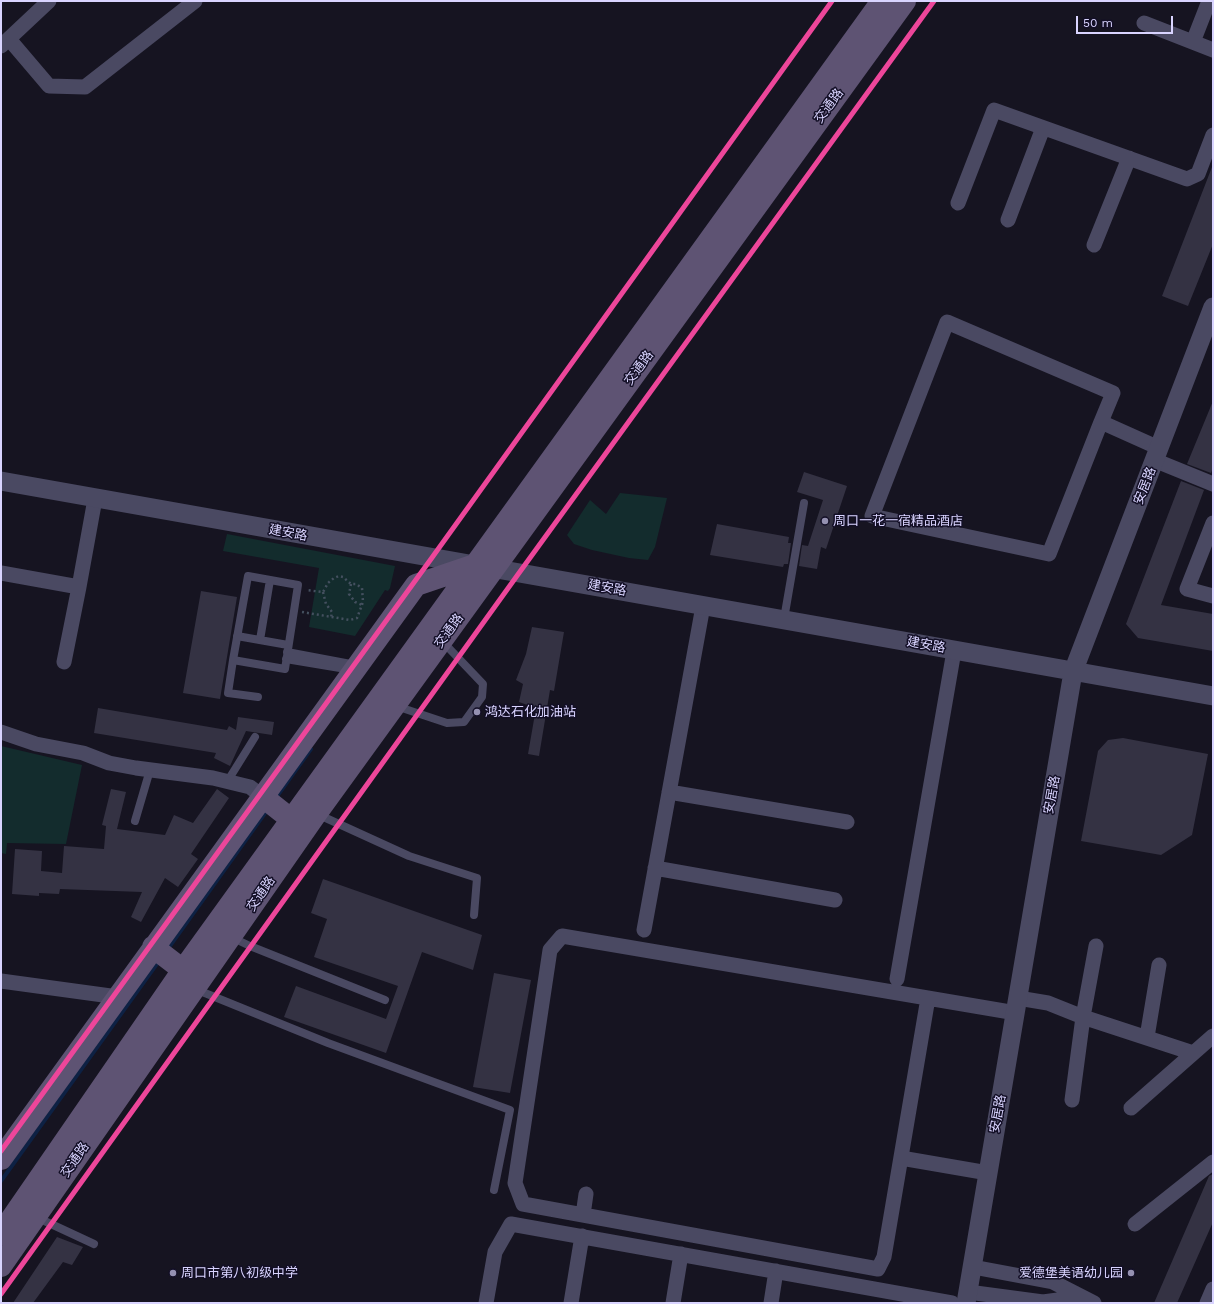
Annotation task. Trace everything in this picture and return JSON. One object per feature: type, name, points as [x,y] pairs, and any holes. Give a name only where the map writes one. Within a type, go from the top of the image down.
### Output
[{"type":"main road","name":"交通路","points":[[1,1266],[316,814],[442,641],[484,567],[882,1]]},
{"type":"main road","name":"交通路","points":[[1,1234],[183,970],[292,820],[484,567],[905,1]]},
{"type":"main road","points":[[1,1159],[416,585],[484,567]]},
{"type":"main road","points":[[263,797],[292,820]]},
{"type":"main road","points":[[153,947],[183,970]]},
{"type":"street","points":[[49,1],[5,42],[49,86],[85,87],[195,1]]},
{"type":"street","points":[[1193,42],[1209,1]]},
{"type":"street","points":[[1144,23],[1213,50]]},
{"type":"street","points":[[958,203],[994,110],[1187,179],[1198,174],[1213,135]]},
{"type":"street","points":[[1008,220],[1043,128]]},
{"type":"street","points":[[1094,245],[1129,158]]},
{"type":"street","name":"安居路","points":[[967,1298],[1073,672],[1213,306]]},
{"type":"street","points":[[947,322],[1113,393],[1101,422],[1049,554],[872,516],[947,322]]},
{"type":"street","points":[[1101,422],[1213,484]]},
{"type":"street","name":"建安路","points":[[1,481],[95,499],[784,619],[954,651],[1213,696]]},
{"type":"street","points":[[64,662],[95,499]]},
{"type":"street","points":[[1213,523],[1187,589],[1213,596]]},
{"type":"street","points":[[1,573],[79,587]]},
{"type":"street","points":[[644,930],[703,606]]},
{"type":"street","points":[[898,979],[954,651]]},
{"type":"street","points":[[1,732],[36,744],[83,753],[109,763],[213,778],[250,787],[263,797]]},
{"type":"street","points":[[669,792],[847,822]]},
{"type":"street","points":[[655,868],[835,900]]},
{"type":"street","points":[[928,998],[884,1257],[878,1269],[523,1204],[515,1183],[550,950],[562,936],[928,998],[1017,1005],[1048,1003],[1083,1017],[1193,1053]]},
{"type":"street","points":[[1072,1100],[1083,1017],[1096,946]]},
{"type":"street","points":[[1147,1037],[1160,965]]},
{"type":"street","points":[[1,981],[118,997]]},
{"type":"street","points":[[1131,1108],[1213,1036]]},
{"type":"street","points":[[901,1158],[988,1173]]},
{"type":"street","points":[[1135,1224],[1213,1162]]},
{"type":"street","points":[[582,1215],[586,1194]]},
{"type":"street","points":[[486,1303],[495,1252],[511,1224],[952,1303]]},
{"type":"street","points":[[571,1303],[582,1236]]},
{"type":"street","points":[[673,1303],[681,1254]]},
{"type":"street","points":[[973,1267],[1053,1282],[1094,1303]]},
{"type":"street","points":[[771,1303],[776,1271]]},
{"type":"street","points":[[1207,1303],[1213,1289]]},
{"type":"street","points":[[967,1298],[1043,1302],[1080,1297]]},
{"type":"lane","points":[[784,619],[804,503]]},
{"type":"lane","points":[[233,660],[284,669],[298,585],[248,576],[237,636],[233,660],[228,693],[258,697]]},
{"type":"lane","points":[[260,640],[270,580]]},
{"type":"lane","points":[[237,636],[260,640],[287,652],[356,668]]},
{"type":"lane","points":[[395,706],[447,723],[464,722],[482,697],[483,684],[442,641]]},
{"type":"lane","points":[[228,782],[255,737]]},
{"type":"lane","points":[[135,822],[150,770]]},
{"type":"lane","points":[[316,814],[410,856],[477,878],[474,915]]},
{"type":"lane","points":[[231,937],[385,1000]]},
{"type":"lane","points":[[194,989],[328,1043],[510,1110],[494,1190]]},
{"type":"lane","points":[[35,1216],[94,1244]]},
{"type":"path","points":[[294,611],[331,618],[344,620],[357,618],[364,594],[362,588],[356,584],[351,584],[349,580],[339,576],[328,583],[323,592],[326,604],[332,612],[331,618]]},
{"type":"path","points":[[351,584],[349,594],[355,602],[362,605]]},
{"type":"path","points":[[298,589],[323,592]]},
{"type":"green space","points":[[620,493],[667,498],[655,547],[648,560],[629,558],[592,550],[574,544],[567,535],[590,500],[606,514]]},
{"type":"green space","points":[[227,534],[395,566],[390,588],[388,591],[385,590],[355,636],[309,627],[319,568],[223,551]]},
{"type":"green space","points":[[1,746],[82,765],[66,844],[7,843],[6,854],[1,853]]},
{"type":"building","points":[[1212,167],[1213,244],[1188,306],[1162,296]]},
{"type":"building","points":[[1213,401],[1213,467],[1211,473],[1187,464]]},
{"type":"building","name":"周口一花一宿精品酒店","points":[[804,472],[847,486],[826,549],[821,547],[817,569],[799,566],[802,545],[808,546],[823,500],[797,492]]},
{"type":"building","points":[[1181,481],[1204,490],[1161,605],[1213,614],[1213,651],[1138,638],[1126,624]]},
{"type":"building","points":[[717,524],[789,537],[788,543],[791,543],[788,564],[784,564],[783,567],[710,555]]},
{"type":"building","points":[[201,591],[237,597],[220,699],[183,693]]},
{"type":"building","points":[[532,627],[564,632],[554,691],[550,690],[539,756],[528,754],[536,708],[519,702],[523,684],[516,680],[526,654]]},
{"type":"building","points":[[98,708],[227,730],[229,726],[236,730],[238,717],[274,722],[272,735],[246,731],[230,766],[214,758],[216,753],[94,733]]},
{"type":"building","points":[[1123,738],[1208,754],[1192,835],[1161,855],[1081,841],[1098,751],[1108,740]]},
{"type":"building","points":[[111,789],[126,792],[117,829],[165,835],[174,815],[193,823],[217,789],[229,798],[191,854],[198,859],[178,887],[165,878],[141,922],[131,917],[142,892],[60,889],[59,894],[39,893],[39,896],[12,894],[15,849],[42,851],[41,871],[62,873],[64,846],[104,849],[106,826],[102,825]]},
{"type":"building","points":[[323,879],[482,935],[473,970],[422,952],[386,1053],[284,1017],[296,986],[386,1019],[398,986],[314,957],[327,919],[311,913]]},
{"type":"building","points":[[494,973],[531,980],[510,1093],[473,1087]]},
{"type":"building","points":[[1213,1174],[1213,1222],[1177,1303],[1154,1303],[1209,1176]]},
{"type":"building","points":[[57,1237],[83,1247],[72,1265],[63,1262],[33,1303],[13,1303]]},
{"type":"waterway","points":[[275,799],[311,749]]},
{"type":"waterway","points":[[167,950],[268,809]]},
{"type":"waterway","points":[[1,1181],[159,961]]},
{"type":"cycle path","points":[[1,1151],[431,559],[832,1]]},
{"type":"cycle path","points":[[1,1294],[519,573],[934,1]]},
{"type":"place","name":"周口一花一宿精品酒店","points":[[825,521]]},
{"type":"place","name":"鸿达石化加油站","points":[[477,712]]},
{"type":"place","name":"周口市第八初级中学","points":[[173,1273]]},
{"type":"place","name":"爱德堡美语幼儿园","points":[[1131,1273]]}]
